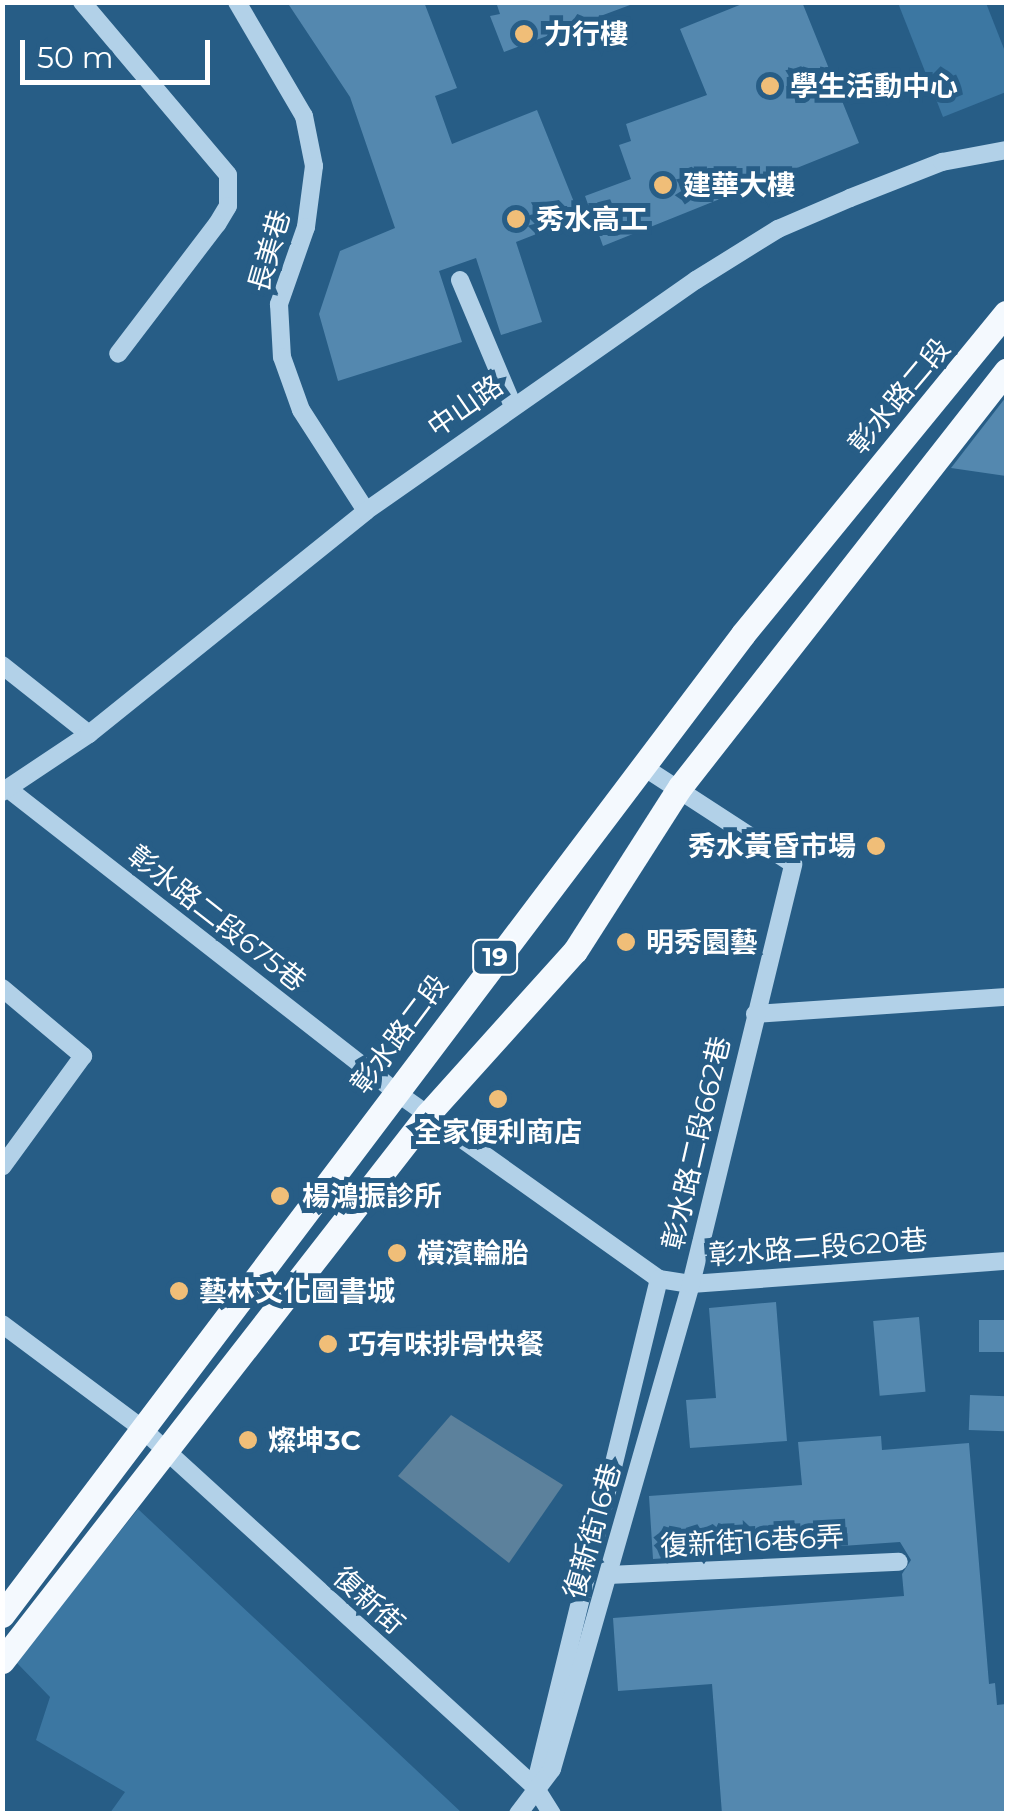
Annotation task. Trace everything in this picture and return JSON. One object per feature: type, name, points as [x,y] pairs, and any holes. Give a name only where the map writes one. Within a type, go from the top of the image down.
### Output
[{"type":"main road","name":"彰水路二段","points":[[2,1661],[148,1435],[393,1090],[786,580],[1006,313]]},
{"type":"main road","name":"彰水路二段","points":[[2,1615],[148,1435],[575,952],[680,787],[819,602],[1006,371]]},
{"type":"main road","points":[[786,580],[819,602]]},
{"type":"street","points":[[82,2],[228,176],[228,206],[217,224],[118,354]]},
{"type":"street","name":"長美巷","points":[[237,2],[304,116],[314,166],[306,228],[279,304],[282,357],[301,410],[366,511]]},
{"type":"street","name":"中山路","points":[[5,790],[89,734],[366,511],[513,406],[778,229],[942,162],[1006,150]]},
{"type":"street","points":[[460,280],[513,406]]},
{"type":"street","points":[[2,664],[89,734]]},
{"type":"street","name":"彰水路二段662巷","points":[[642,766],[680,787],[793,864],[691,1284]]},
{"type":"street","name":"彰水路二段675巷","points":[[5,790],[393,1090]]},
{"type":"street","points":[[2,988],[83,1056],[2,1168]]},
{"type":"street","name":"彰水路二段662巷","points":[[755,1014],[1006,996]]},
{"type":"street","name":"彰水路二段620巷","points":[[393,1090],[659,1279],[691,1284],[1006,1262]]},
{"type":"street","points":[[535,1787],[659,1279]]},
{"type":"street","name":"復新街16巷","points":[[518,1814],[552,1768],[691,1284]]},
{"type":"street","name":"復新街","points":[[2,1324],[148,1435],[535,1787],[552,1814]]},
{"type":"street","name":"復新街16巷6弄","points":[[608,1576],[900,1562]]},
{"type":"shaded area","points":[[898,3],[986,3],[1006,54],[1006,92],[943,117]]},
{"type":"shaded area","points":[[451,1415],[563,1485],[509,1563],[398,1476]]},
{"type":"shaded area","points":[[138,1509],[462,1813],[110,1813],[125,1792],[36,1740],[50,1697],[16,1662]]},
{"type":"building","points":[[287,2],[424,2],[457,88],[435,96],[452,144],[537,110],[580,217],[516,242],[542,322],[501,335],[476,258],[439,271],[462,342],[338,381],[319,314],[340,251],[395,228],[350,97]]},
{"type":"building","name":"力行樓","points":[[496,2],[630,5],[504,52],[490,16],[500,14]]},
{"type":"building","name":"學生活動中心","points":[[747,2],[802,2],[859,143],[603,246],[585,196],[631,179],[619,145],[631,141],[626,124],[707,95],[680,29]]},
{"type":"building","points":[[1006,397],[1006,476],[951,468]]},
{"type":"building","points":[[776,1302],[787,1441],[690,1448],[686,1400],[716,1398],[709,1308]]},
{"type":"building","points":[[919,1317],[926,1392],[880,1396],[873,1321]]},
{"type":"building","points":[[979,1320],[1006,1320],[1006,1352],[979,1352]]},
{"type":"building","points":[[970,1395],[1006,1396],[1005,1431],[969,1430]]},
{"type":"building","points":[[881,1436],[882,1450],[969,1443],[989,1684],[995,1683],[997,1705],[1006,1704],[1006,1814],[722,1814],[712,1684],[618,1691],[613,1618],[904,1596],[902,1574],[911,1560],[900,1542],[653,1559],[649,1496],[802,1485],[798,1442]]},
{"type":"place","name":"力行樓","points":[[524,34]]},
{"type":"place","name":"學生活動中心","points":[[770,86]]},
{"type":"place","name":"建華大樓","points":[[663,185]]},
{"type":"place","name":"秀水高工","points":[[516,219]]},
{"type":"place","name":"秀水黃昏市場","points":[[876,846]]},
{"type":"place","name":"明秀園藝","points":[[626,942]]},
{"type":"place","name":"全家便利商店","points":[[498,1099]]},
{"type":"place","name":"楊鴻振診所","points":[[280,1196]]},
{"type":"place","name":"橫濱輪胎","points":[[397,1253]]},
{"type":"place","name":"藝林文化圖書城","points":[[179,1291]]},
{"type":"place","name":"巧有味排骨快餐","points":[[328,1344]]},
{"type":"place","name":"燦坤3C","points":[[248,1440]]}]
